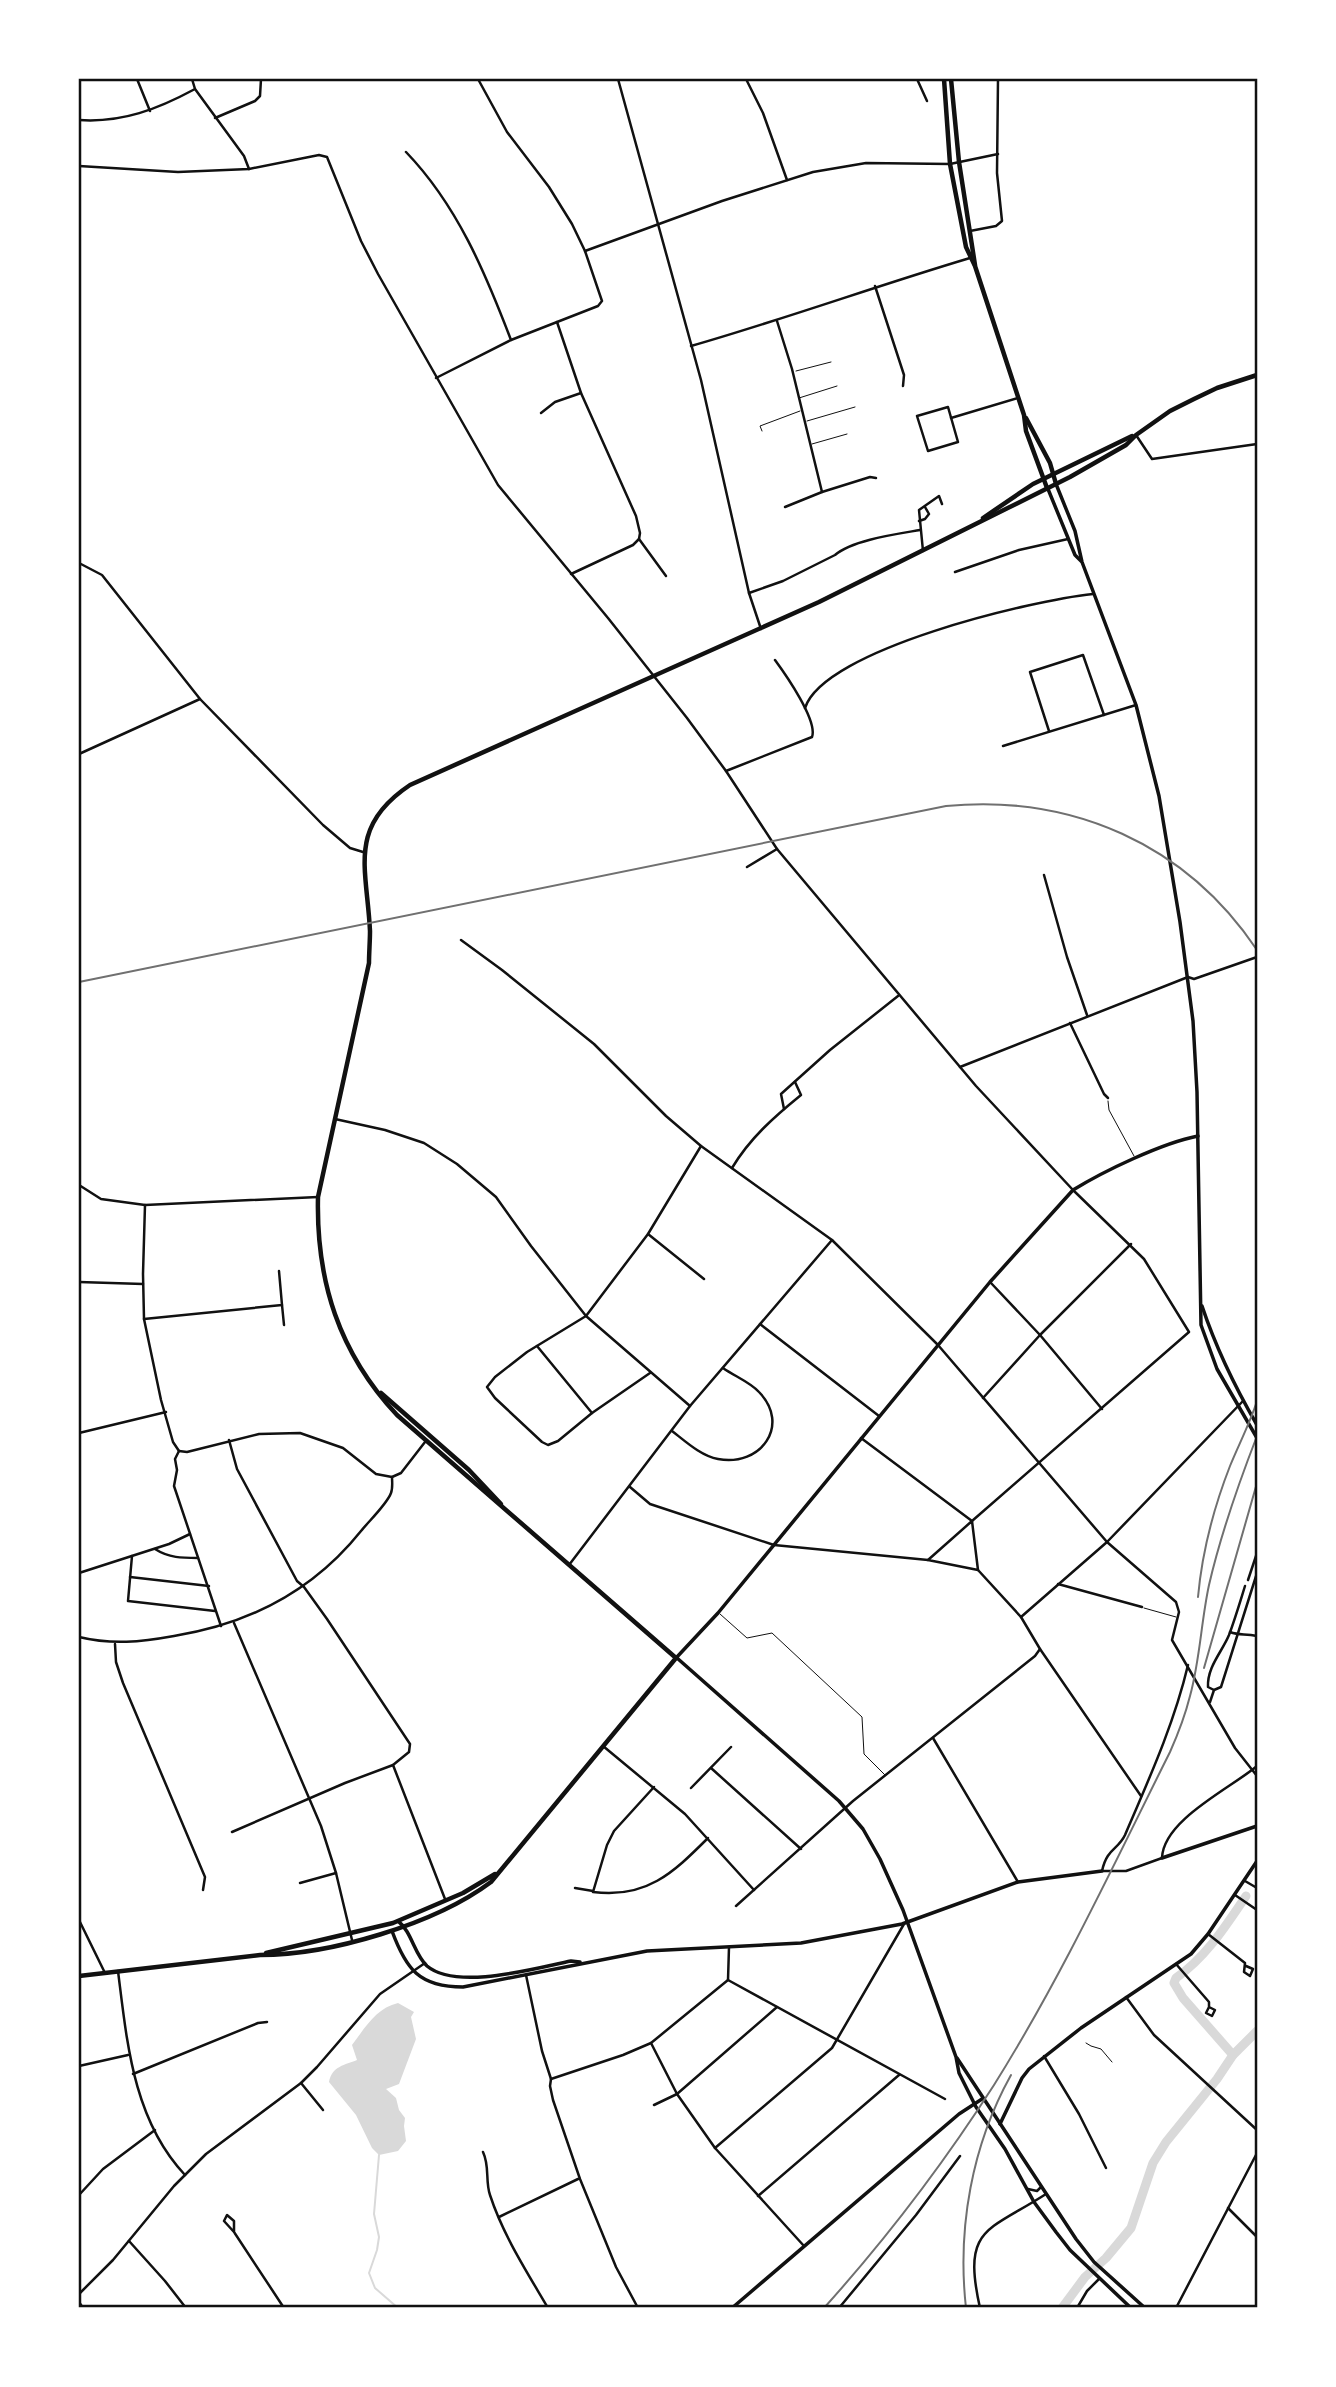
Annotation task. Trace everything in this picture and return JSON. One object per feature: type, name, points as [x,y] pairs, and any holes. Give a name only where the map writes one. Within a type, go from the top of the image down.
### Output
[{"type":"main road","points":[[944,79],[950,164],[960,221],[970,258],[975,266]]},
{"type":"main road","points":[[951,79],[959,162],[975,266],[1024,415],[1046,455],[1056,484]]},
{"type":"main road","points":[[980,520],[1044,478],[1136,435],[1194,398],[1257,375]]},
{"type":"main road","points":[[1024,415],[1026,431],[1048,488]]},
{"type":"main road","points":[[79,1976],[278,1955],[391,1930],[459,1902],[491,1882],[676,1658],[428,1439],[397,1415],[345,1340],[328,1293],[319,1243],[318,1197],[369,963],[363,852],[372,822],[396,794],[410,785],[761,629],[923,551],[1056,484],[1126,445],[1136,435]]},
{"type":"main road","points":[[351,1938],[446,1901],[498,1872]]},
{"type":"street","points":[[136,79],[150,111]]},
{"type":"street","points":[[192,79],[195,89],[244,156],[248,169]]},
{"type":"street","points":[[215,118],[255,101],[260,96],[261,79]]},
{"type":"street","points":[[436,377],[511,340],[598,306],[602,301],[585,251],[561,205],[507,132],[478,79]]},
{"type":"street","points":[[618,79],[691,346],[749,593],[761,629]]},
{"type":"street","points":[[746,79],[763,113],[787,180]]},
{"type":"street","points":[[917,79],[927,100]]},
{"type":"street","points":[[970,231],[996,226],[1002,221],[997,173],[998,79]]},
{"type":"street","points":[[79,120],[115,119],[150,111],[195,89]]},
{"type":"street","points":[[406,152],[423,170],[451,209],[494,297],[511,340]]},
{"type":"street","points":[[585,251],[659,223],[813,172],[866,163],[950,164],[998,154]]},
{"type":"street","points":[[79,166],[178,172],[248,169],[319,155],[327,157],[361,241],[498,485],[654,676],[726,771],[777,849],[959,1067],[1073,1191],[1144,1259],[1189,1332],[1039,1460],[928,1560]]},
{"type":"street","points":[[960,221],[970,231]]},
{"type":"street","points":[[965,241],[970,231]]},
{"type":"street","points":[[691,346],[778,321],[875,286],[970,258]]},
{"type":"street","points":[[875,286],[904,374],[903,386]]},
{"type":"street","points":[[778,321],[822,492]]},
{"type":"street","points":[[556,322],[581,393],[636,516],[640,533],[639,540],[633,545],[571,574]]},
{"type":"street","points":[[541,413],[555,402],[581,393]]},
{"type":"street","points":[[951,418],[1018,398]]},
{"type":"street","points":[[947,407],[951,418],[958,442],[928,452],[917,416],[947,407]]},
{"type":"street","points":[[1136,435],[1152,459],[1257,444]]},
{"type":"street","points":[[785,507],[822,492],[870,477],[876,478]]},
{"type":"street","points":[[1056,484],[1075,531],[1082,562],[1136,705],[1162,810],[1188,977],[1197,1076],[1201,1325],[1208,1349],[1257,1438]]},
{"type":"street","points":[[1048,488],[1075,555],[1082,562]]},
{"type":"street","points":[[923,551],[919,510],[939,496],[943,504]]},
{"type":"street","points":[[919,521],[929,514],[925,507]]},
{"type":"street","points":[[749,593],[783,581],[835,555],[842,548],[920,530]]},
{"type":"street","points":[[955,572],[1019,550],[1068,539]]},
{"type":"street","points":[[639,540],[666,576]]},
{"type":"street","points":[[79,563],[102,575],[200,699],[323,825],[351,848],[363,852]]},
{"type":"street","points":[[805,708],[813,691],[859,662],[937,629],[1001,611],[1094,594]]},
{"type":"street","points":[[1049,731],[1030,672],[1083,655],[1104,715]]},
{"type":"street","points":[[726,771],[812,737],[814,723],[775,660]]},
{"type":"street","points":[[79,754],[200,699]]},
{"type":"street","points":[[1003,746],[1136,705]]},
{"type":"street","points":[[747,867],[777,849]]},
{"type":"street","points":[[1044,875],[1087,1016]]},
{"type":"street","points":[[460,940],[594,1044],[701,1146],[832,1240],[938,1345],[1107,1542],[1179,1607],[1172,1640],[1235,1748],[1257,1776]]},
{"type":"street","points":[[959,1067],[1188,977],[1194,979],[1257,957]]},
{"type":"street","points":[[784,1109],[781,1094],[899,995]]},
{"type":"street","points":[[1070,1023],[1108,1098]]},
{"type":"street","points":[[732,1168],[752,1140],[801,1095],[795,1082]]},
{"type":"street","points":[[335,1119],[385,1130],[424,1143],[457,1164],[496,1197],[534,1251],[586,1316],[690,1406]]},
{"type":"street","points":[[1130,2308],[1070,2250],[1034,2202],[1005,2149],[974,2104],[959,2073],[956,2057],[907,1922],[877,1853],[863,1829],[845,1808],[676,1658],[718,1613],[990,1282],[1073,1191],[1088,1181],[1164,1146],[1198,1136]]},
{"type":"street","points":[[650,1373],[592,1413],[558,1441],[548,1445],[495,1398],[487,1387],[495,1377],[537,1346],[586,1316],[648,1234],[701,1146]]},
{"type":"street","points":[[79,1185],[102,1199],[145,1205],[318,1197]]},
{"type":"street","points":[[145,1205],[144,1318],[161,1400],[173,1442],[179,1451],[187,1452],[229,1440],[270,1433],[299,1433],[343,1448],[376,1474],[392,1477],[401,1474],[428,1439]]},
{"type":"street","points":[[648,1234],[704,1279]]},
{"type":"street","points":[[569,1565],[690,1406],[832,1240]]},
{"type":"street","points":[[983,1398],[1040,1335],[1131,1244]]},
{"type":"street","points":[[279,1271],[284,1325]]},
{"type":"street","points":[[79,1282],[143,1284]]},
{"type":"street","points":[[990,1282],[1040,1335],[1102,1409]]},
{"type":"street","points":[[1202,1304],[1210,1332],[1257,1425]]},
{"type":"street","points":[[144,1318],[282,1305]]},
{"type":"street","points":[[760,1324],[879,1416]]},
{"type":"street","points":[[537,1346],[592,1413]]},
{"type":"street","points":[[672,1431],[696,1449],[716,1459],[744,1459],[757,1454],[765,1446],[771,1429],[768,1405],[758,1390],[723,1368]]},
{"type":"street","points":[[1021,1617],[1107,1542],[1243,1401]]},
{"type":"street","points":[[79,1433],[166,1412]]},
{"type":"street","points":[[861,1438],[972,1521],[978,1570],[1021,1617],[1141,1796]]},
{"type":"street","points":[[229,1440],[237,1469],[297,1581],[304,1587],[410,1744],[410,1752],[393,1765],[232,1832]]},
{"type":"street","points":[[179,1451],[175,1459],[177,1470],[174,1483],[221,1626]]},
{"type":"street","points":[[79,1637],[115,1644],[154,1640],[206,1631],[234,1623],[263,1610],[304,1587],[345,1551],[391,1492],[392,1477]]},
{"type":"street","points":[[630,1487],[650,1504],[774,1545],[928,1560],[978,1570]]},
{"type":"street","points":[[79,1573],[155,1549],[190,1534]]},
{"type":"street","points":[[155,1549],[178,1558],[198,1558]]},
{"type":"street","points":[[1248,1580],[1257,1553]]},
{"type":"street","points":[[132,1556],[128,1601],[215,1611]]},
{"type":"street","points":[[1210,1703],[1214,1690],[1221,1687],[1257,1573]]},
{"type":"street","points":[[130,1577],[209,1586]]},
{"type":"street","points":[[1058,1584],[1142,1607]]},
{"type":"street","points":[[1214,1690],[1208,1686],[1208,1681],[1216,1656],[1223,1650],[1245,1586]]},
{"type":"street","points":[[234,1623],[310,1798],[336,1873],[351,1938]]},
{"type":"street","points":[[1230,1632],[1257,1636]]},
{"type":"street","points":[[115,1644],[116,1662],[123,1683],[205,1877],[204,1890]]},
{"type":"street","points":[[736,1906],[845,1808],[1040,1649]]},
{"type":"street","points":[[1102,1871],[1108,1853],[1122,1840],[1141,1796],[1179,1703],[1188,1665]]},
{"type":"street","points":[[933,1738],[1018,1882]]},
{"type":"street","points":[[603,1746],[685,1814],[754,1890]]},
{"type":"street","points":[[691,1788],[731,1747]]},
{"type":"street","points":[[393,1765],[446,1901]]},
{"type":"street","points":[[1162,1858],[1166,1842],[1177,1826],[1257,1766]]},
{"type":"street","points":[[711,1768],[801,1849]]},
{"type":"street","points":[[593,1892],[614,1831],[654,1787]]},
{"type":"street","points":[[582,1962],[573,1967],[526,1976],[451,1987],[436,1984],[413,1972],[391,1930],[395,1922],[404,1926],[431,1969],[456,1977],[474,1977],[671,1948],[788,1945],[907,1922],[1018,1882],[1102,1871],[1126,1871],[1257,1826]]},
{"type":"street","points":[[575,1888],[606,1893],[631,1890],[665,1878],[708,1838]]},
{"type":"street","points":[[999,2125],[1022,2078],[1044,2056],[1191,1954],[1208,1934],[1257,1861]]},
{"type":"street","points":[[300,1883],[336,1873]]},
{"type":"street","points":[[1245,1881],[1254,1886]]},
{"type":"street","points":[[1235,1895],[1257,1909]]},
{"type":"street","points":[[79,1920],[105,1973]]},
{"type":"street","points":[[715,2147],[832,2048],[902,1925],[907,1922]]},
{"type":"street","points":[[1208,1934],[1247,1966]]},
{"type":"street","points":[[551,2079],[623,2056],[651,2043],[728,1980],[729,1947]]},
{"type":"street","points":[[79,2294],[185,2175],[217,2145],[301,2082],[380,1994],[425,1963]]},
{"type":"street","points":[[1176,1964],[1209,2002],[1209,2007]]},
{"type":"street","points":[[525,1970],[542,2051],[551,2079],[553,2099],[580,2179],[616,2267],[638,2308]]},
{"type":"street","points":[[118,1971],[128,2055],[142,2103],[155,2130],[185,2175]]},
{"type":"street","points":[[728,1980],[945,2099]]},
{"type":"street","points":[[1126,1997],[1154,2035],[1257,2130]]},
{"type":"street","points":[[654,2105],[677,2094],[778,2007]]},
{"type":"street","points":[[133,2074],[258,2023],[267,2022]]},
{"type":"street","points":[[651,2043],[677,2094],[715,2147],[804,2247]]},
{"type":"street","points":[[79,2066],[128,2055]]},
{"type":"street","points":[[1044,2056],[1080,2114],[1106,2168]]},
{"type":"street","points":[[956,2057],[1076,2239],[1094,2262],[1145,2308]]},
{"type":"street","points":[[758,2196],[900,2075]]},
{"type":"street","points":[[301,2082],[323,2110]]},
{"type":"street","points":[[732,2308],[931,2138],[982,2099]]},
{"type":"street","points":[[79,2195],[103,2169],[155,2130]]},
{"type":"street","points":[[483,2152],[488,2164],[490,2193],[499,2217],[548,2308]]},
{"type":"street","points":[[1176,2308],[1257,2152]]},
{"type":"street","points":[[839,2308],[916,2215],[960,2156]]},
{"type":"street","points":[[499,2217],[580,2179]]},
{"type":"street","points":[[1028,2189],[1037,2191],[1041,2187]]},
{"type":"street","points":[[980,2308],[975,2254],[980,2239],[989,2228],[1046,2194]]},
{"type":"street","points":[[1228,2208],[1257,2237]]},
{"type":"street","points":[[234,2232],[284,2308]]},
{"type":"street","points":[[129,2241],[186,2308]]},
{"type":"street","points":[[1077,2308],[1098,2277]]},
{"type":"street","points":[[79,2302],[83,2308]]},
{"type":"lane","points":[[793,372],[831,362]]},
{"type":"lane","points":[[799,398],[837,386]]},
{"type":"lane","points":[[804,421],[855,407]]},
{"type":"lane","points":[[762,432],[760,426],[802,411]]},
{"type":"lane","points":[[809,444],[846,434]]},
{"type":"lane","points":[[1108,1098],[1109,1110],[1135,1159]]},
{"type":"lane","points":[[1142,1607],[1178,1617]]},
{"type":"lane","points":[[718,1613],[747,1638],[772,1633],[862,1717],[864,1754],[886,1776]]},
{"type":"lane","points":[[1086,2043],[1101,2049],[1112,2062]]},
{"type":"shaded area","points":[[398,2003],[414,2012],[411,2017],[416,2039],[399,2084],[386,2089],[396,2098],[399,2110],[405,2118],[406,2141],[398,2151],[379,2155],[372,2148],[356,2115],[329,2082],[336,2069],[357,2060],[352,2045],[372,2020],[383,2009]]},
{"type":"waterway","points":[[1233,2055],[1183,1998],[1174,1983],[1214,1941],[1246,1896]]},
{"type":"waterway","points":[[1062,2308],[1085,2277],[1106,2258],[1131,2228],[1153,2163],[1166,2142],[1233,2055],[1257,2031]]},
{"type":"waterway","points":[[379,2155],[374,2214],[379,2237],[369,2273],[375,2288],[398,2308]]},
{"type":"railway","points":[[79,982],[946,806],[993,804],[1038,809],[1081,818],[1122,834],[1161,855],[1196,881],[1228,913],[1257,950]]},
{"type":"railway","points":[[1198,1597],[1202,1564],[1214,1514],[1230,1466],[1257,1401]]},
{"type":"railway","points":[[824,2308],[914,2200],[1019,2045],[1170,1752],[1186,1711],[1193,1682],[1214,1566],[1230,1509],[1257,1436]]},
{"type":"railway","points":[[1204,1668],[1257,1483]]},
{"type":"railway","points":[[966,2308],[964,2248],[970,2188],[986,2130],[1011,2075]]}]
